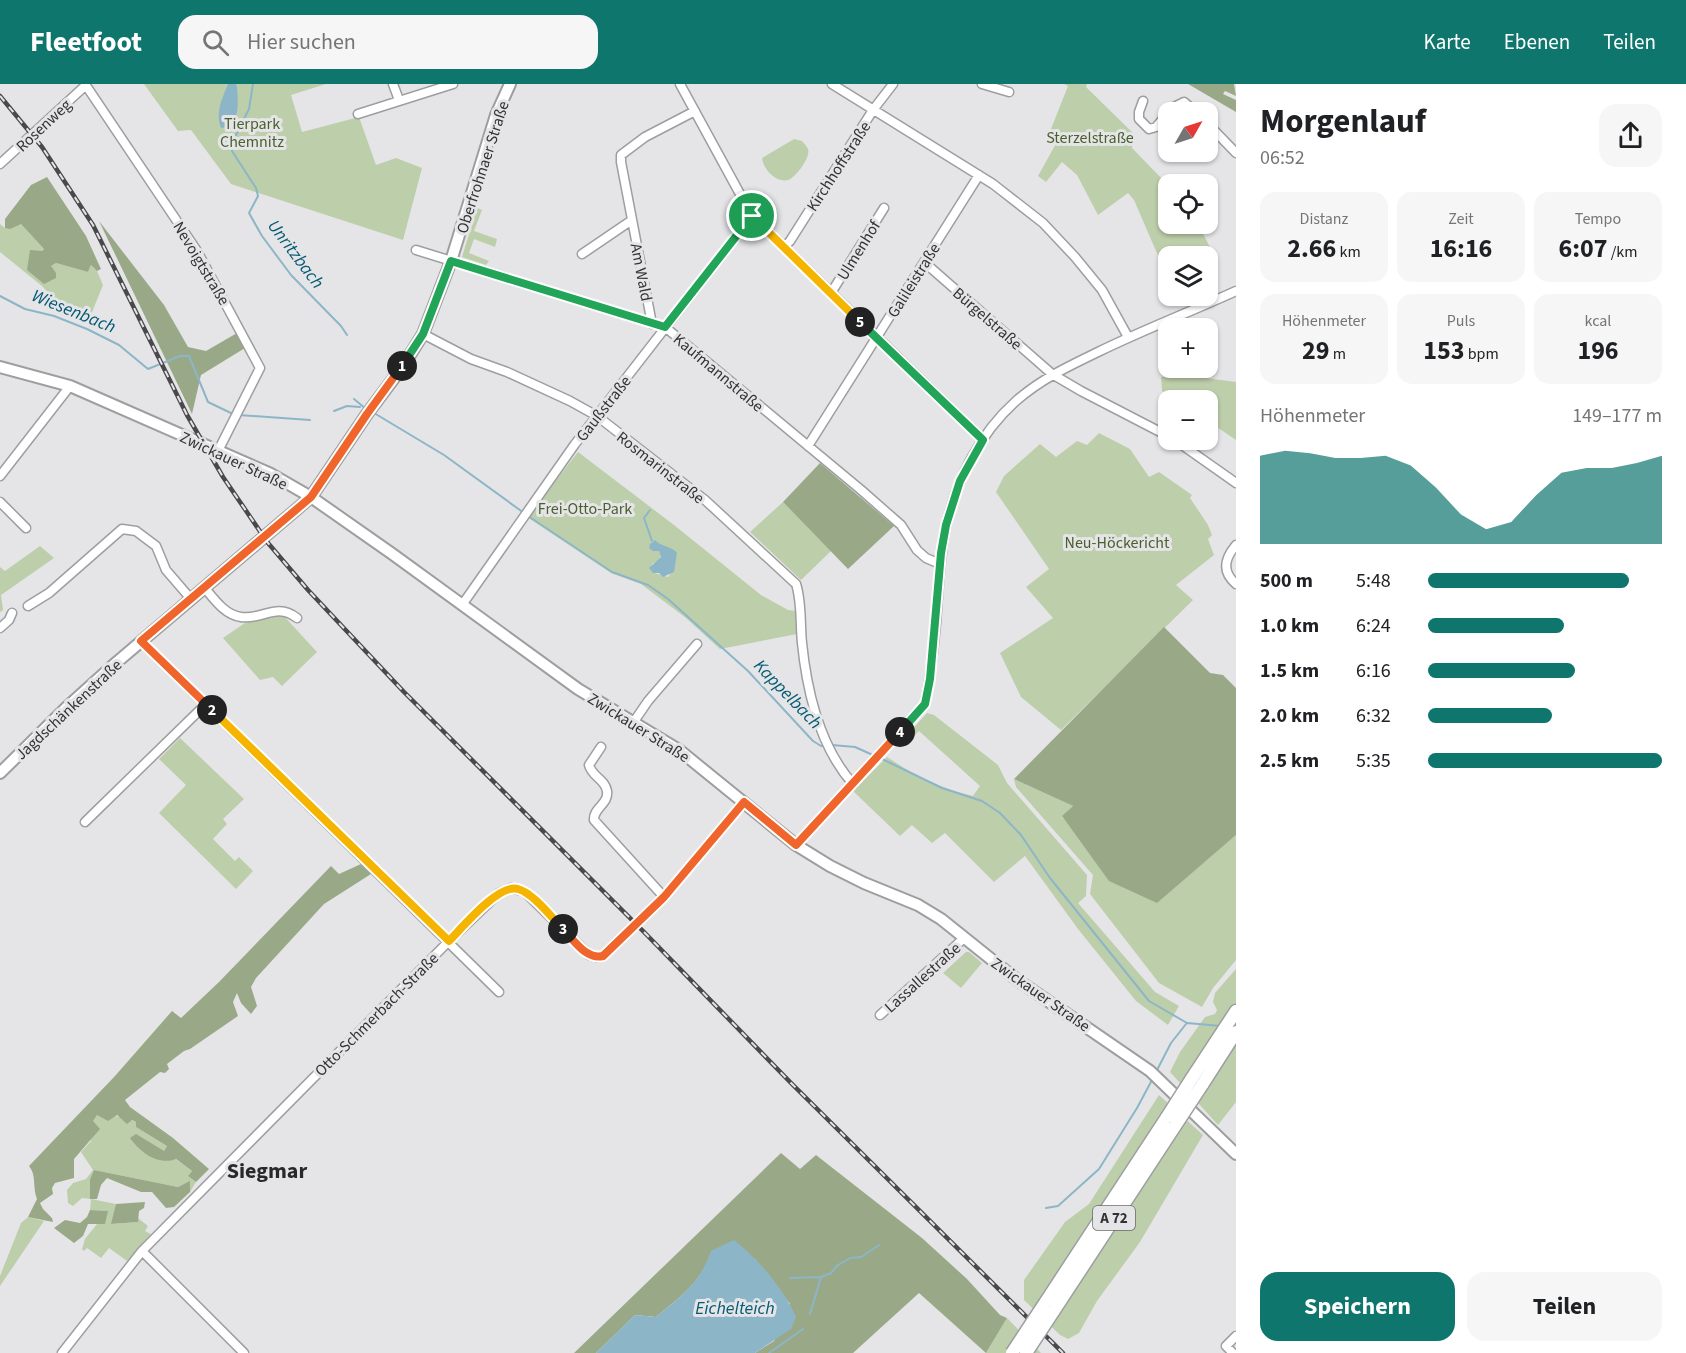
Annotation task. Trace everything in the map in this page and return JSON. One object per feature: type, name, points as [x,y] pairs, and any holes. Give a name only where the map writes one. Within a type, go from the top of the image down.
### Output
[{"type":"highway","name":"A 72","points":[[1197,1082],[1216,1041],[1236,1011]]},
{"type":"highway","name":"A 72","points":[[1012,1353],[1049,1307],[1197,1082],[1233,1037]]},
{"type":"highway","name":"A 72","points":[[1026,1353],[1049,1307]]},
{"type":"main road","name":"Oberfrohnaer Straße","points":[[311,497],[423,334],[451,261],[496,115],[510,84]]},
{"type":"main road","name":"Zwickauer Straße","points":[[0,367],[70,386],[271,474],[311,497],[578,689],[679,750],[796,845],[830,866],[864,883],[918,904],[941,919],[1016,979],[1154,1074],[1236,1154]]},
{"type":"main road","name":"Jagdschänkenstraße","points":[[0,772],[66,708],[141,641],[311,497]]},
{"type":"street","name":"Rosenweg","points":[[0,164],[85,84]]},
{"type":"street","name":"Nevoigtstraße","points":[[85,84],[197,251],[260,366],[218,452]]},
{"type":"street","points":[[393,84],[399,100]]},
{"type":"street","points":[[358,114],[453,84]]},
{"type":"street","points":[[680,84],[752,216],[983,440]]},
{"type":"street","points":[[832,84],[1010,196],[1059,239],[1102,290],[1128,338]]},
{"type":"street","name":"Kirchhoffstraße","points":[[784,247],[873,110],[893,84]]},
{"type":"street","points":[[982,84],[1009,92]]},
{"type":"street","points":[[1143,101],[1139,119],[1149,129],[1158,125]]},
{"type":"street","name":"Am Wald","points":[[652,324],[621,162],[623,152],[645,137],[695,111]]},
{"type":"street","points":[[1218,134],[1236,153]]},
{"type":"street","name":"Galileistraße","points":[[808,446],[979,175]]},
{"type":"street","name":"Ulmenhof","points":[[831,293],[884,208]]},
{"type":"street","name":"Gaußstraße","points":[[462,605],[573,447],[752,216]]},
{"type":"street","name":"Am Wald","points":[[582,254],[632,220]]},
{"type":"street","name":"Kaufmannstraße","points":[[416,250],[665,327],[901,525],[917,550],[926,558],[940,564]]},
{"type":"street","name":"Bürgelstraße","points":[[924,262],[1052,374],[1158,431]]},
{"type":"street","points":[[796,845],[925,704],[930,679],[940,564],[946,525],[965,472],[983,440],[1010,407],[1052,374],[1236,291]]},
{"type":"street","name":"Rosmarinstraße","points":[[423,334],[471,358],[570,401],[597,416],[705,500],[796,584],[800,595],[799,608],[806,666],[816,714],[834,760],[853,784]]},
{"type":"street","points":[[0,476],[70,386]]},
{"type":"street","points":[[1189,450],[1236,483]]},
{"type":"street","points":[[0,502],[26,528]]},
{"type":"street","points":[[28,606],[49,593],[122,529],[136,531],[156,546],[166,570],[190,598]]},
{"type":"street","points":[[1236,545],[1228,554],[1225,566],[1228,575],[1236,584]]},
{"type":"street","points":[[204,587],[223,609],[241,617],[282,610],[297,618]]},
{"type":"street","points":[[0,628],[9,621],[12,613]]},
{"type":"street","points":[[141,641],[499,992]]},
{"type":"street","points":[[633,723],[697,644]]},
{"type":"street","points":[[85,822],[206,704]]},
{"type":"street","points":[[601,747],[589,765],[594,776],[604,783],[607,798],[594,813],[594,820],[664,897]]},
{"type":"street","name":"Otto-Schmerbach-Straße","points":[[62,1353],[142,1251],[499,893],[506,889],[517,888],[530,896],[589,955],[600,957],[664,897],[744,802]]},
{"type":"street","name":"Lassallestraße","points":[[880,1015],[964,938]]},
{"type":"street","points":[[142,1251],[244,1353]]},
{"type":"street","points":[[1229,1350],[1236,1336]]},
{"type":"green space","name":"Tierpark Chemnitz","points":[[144,84],[326,84],[291,95],[302,132],[359,117],[376,165],[396,158],[422,168],[403,240],[231,184],[191,130],[178,131]]},
{"type":"green space","name":"Sterzelstraße","points":[[1064,84],[1087,84],[1086,87],[1134,134],[1132,148],[1158,175],[1158,234],[1203,234],[1209,246],[1158,246],[1158,256],[1134,200],[1128,193],[1098,215],[1077,175],[1062,162],[1046,182],[1038,176],[1058,140],[1049,134],[1068,86]]},
{"type":"green space","points":[[1188,84],[1234,84],[1236,96],[1225,91],[1223,94],[1236,100],[1236,112]]},
{"type":"green space","points":[[794,139],[802,141],[807,147],[807,157],[795,175],[788,180],[779,179],[768,171],[762,158]]},
{"type":"green space","points":[[47,177],[86,236],[101,269],[97,271],[91,265],[88,272],[56,263],[51,266],[56,273],[56,278],[44,284],[27,270],[30,250],[42,251],[44,249],[21,224],[10,229],[5,228],[5,219],[31,185]]},
{"type":"green space","points":[[477,208],[482,210],[474,231],[497,239],[495,247],[474,239],[469,253],[489,261],[486,265],[462,257]]},
{"type":"green space","points":[[99,221],[164,305],[188,347],[206,351],[237,333],[245,348],[201,375],[192,414]]},
{"type":"green space","points":[[0,224],[5,228],[21,224],[44,249],[42,251],[51,266],[56,263],[88,272],[91,265],[97,271],[103,285],[88,322],[65,310],[42,286],[0,252]]},
{"type":"green space","points":[[1161,378],[1206,378],[1236,382],[1236,440],[1218,428],[1218,390],[1162,390]]},
{"type":"green space","name":"Neu-Höckericht","points":[[1099,433],[1130,449],[1149,477],[1159,472],[1192,495],[1190,498],[1212,535],[1208,539],[1214,555],[1176,585],[1193,600],[1061,730],[1021,697],[1000,653],[1053,618],[1026,587],[1049,569],[996,492],[1004,476],[1040,444],[1056,457],[1077,441],[1087,445]]},
{"type":"green space","name":"Frei-Otto-Park","points":[[578,452],[761,595],[788,610],[796,611],[797,634],[720,649],[686,618],[641,584],[611,573],[527,517]],"holes":[[[652,541],[667,551],[674,562],[675,567],[668,577],[655,573],[652,564],[659,560],[661,555],[659,551],[649,548]]]},
{"type":"green space","points":[[820,463],[894,526],[848,569],[783,502]]},
{"type":"green space","points":[[783,502],[831,551],[801,580],[750,532]]},
{"type":"green space","points":[[40,546],[54,558],[1,595],[3,610],[0,612],[0,567],[5,571]]},
{"type":"green space","points":[[282,614],[317,652],[282,686],[273,677],[260,680],[223,638],[245,623]]},
{"type":"green space","points":[[1164,627],[1210,673],[1223,675],[1236,688],[1236,835],[1157,903],[1109,881],[1062,816],[1073,806],[1014,779]]},
{"type":"green space","points":[[927,713],[934,715],[998,765],[1007,783],[1087,875],[1086,896],[1078,903],[1155,992],[1179,1006],[1168,1025],[1136,1001],[1078,929],[1025,856],[994,882],[945,833],[932,843],[912,825],[900,836],[853,791],[887,757],[928,781],[973,796],[980,786],[919,731],[912,738],[908,734]]},
{"type":"green space","points":[[180,738],[244,799],[223,819],[227,824],[213,839],[235,861],[239,857],[253,871],[236,889],[159,813],[186,785],[159,759]]},
{"type":"green space","points":[[1014,779],[1073,806],[1062,817],[1157,902],[1236,835],[1236,960],[1213,988],[1202,1007],[1159,983],[1090,894],[1093,875],[1016,787]]},
{"type":"green space","points":[[361,864],[371,874],[324,904],[256,978],[251,987],[257,1006],[251,1014],[241,1003],[237,993],[233,1002],[238,1016],[184,1051],[167,1064],[169,1069],[165,1073],[160,1072],[125,1100],[130,1107],[173,1138],[209,1169],[196,1182],[188,1176],[192,1171],[176,1159],[163,1161],[156,1159],[139,1148],[130,1138],[136,1134],[164,1151],[167,1146],[136,1127],[136,1122],[132,1120],[127,1124],[117,1115],[108,1121],[97,1115],[93,1121],[100,1129],[74,1159],[74,1178],[55,1183],[52,1188],[53,1194],[40,1203],[53,1222],[28,1217],[37,1199],[33,1174],[29,1166],[115,1076],[172,1011],[181,1018],[331,866],[339,874]]},
{"type":"green space","points":[[966,952],[982,963],[961,988],[943,973]]},
{"type":"green space","points":[[1236,969],[1236,1102],[1218,1125],[1170,1072],[1180,1052],[1205,1017],[1215,1014],[1217,1010],[1213,1002],[1215,993]]},
{"type":"green space","points":[[1159,1095],[1203,1135],[1140,1242],[1097,1301],[1079,1333],[1068,1339],[1060,1335],[1024,1300],[1024,1280],[1065,1222],[1089,1204]]},
{"type":"green space","points":[[97,1115],[116,1116],[136,1122],[136,1127],[167,1146],[164,1151],[192,1171],[188,1176],[196,1182],[190,1192],[190,1182],[178,1187],[94,1170],[90,1179],[90,1199],[82,1198],[73,1206],[68,1203],[67,1190],[73,1183],[86,1179],[93,1170],[81,1152],[91,1141],[93,1120]]},
{"type":"green space","points":[[781,1153],[800,1169],[816,1155],[922,1238],[967,1279],[1000,1315],[1007,1318],[986,1353],[919,1293],[853,1353],[755,1353],[774,1341],[790,1304],[755,1259],[712,1251],[695,1281],[656,1317],[635,1315],[596,1353],[574,1353]]},
{"type":"green space","points":[[94,1170],[178,1187],[190,1181],[190,1192],[174,1207],[166,1208],[152,1192],[141,1192],[107,1178],[101,1185],[97,1199],[90,1199],[90,1179]]},
{"type":"green space","points":[[91,1199],[116,1204],[112,1224],[138,1222],[138,1218],[148,1226],[145,1231],[151,1234],[127,1261],[109,1248],[101,1258],[87,1248],[84,1251],[82,1249],[85,1239],[97,1224],[105,1223],[107,1211],[90,1210]]},
{"type":"green space","points":[[145,1202],[144,1208],[139,1211],[138,1222],[111,1224],[116,1204]]},
{"type":"green space","points":[[90,1210],[108,1211],[105,1224],[88,1224],[83,1236],[74,1243],[54,1228],[65,1220],[80,1223],[87,1217]]},
{"type":"green space","points":[[28,1217],[44,1221],[0,1286],[0,1276],[21,1223]]},
{"type":"green space","points":[[1007,1318],[1041,1353],[986,1353]]},
{"type":"water","points":[[228,84],[236,84],[237,87],[237,113],[232,123],[221,128],[219,111]]},
{"type":"water","points":[[655,540],[677,553],[674,572],[663,577],[659,573],[653,573],[649,568],[661,557],[659,551],[649,548]]},
{"type":"water","name":"Eichelteich","points":[[734,1240],[752,1256],[777,1285],[796,1317],[791,1329],[755,1353],[596,1353],[635,1315],[656,1317],[695,1281],[711,1251]]},
{"type":"waterway","name":"Unritzbach","points":[[253,84],[249,109],[232,143],[232,151],[256,188],[258,196],[249,213],[262,236],[291,275],[347,335]]},
{"type":"waterway","name":"Wiesenbach","points":[[0,296],[25,309],[54,316],[87,329],[119,345],[148,369],[180,356],[189,356],[208,402],[233,414]]},
{"type":"waterway","name":"Wiesenbach","points":[[354,399],[366,409]]},
{"type":"waterway","name":"Wiesenbach","points":[[334,411],[347,406],[360,407]]},
{"type":"waterway","name":"Kappelbach","points":[[374,413],[444,455],[524,513]]},
{"type":"waterway","name":"Wiesenbach","points":[[239,415],[310,420]]},
{"type":"waterway","points":[[650,510],[644,518],[652,541]]},
{"type":"waterway","name":"Kappelbach","points":[[528,516],[612,572],[648,585],[668,599],[748,671],[813,741],[821,746],[826,745]]},
{"type":"waterway","name":"Kappelbach","points":[[832,745],[855,747],[875,756]]},
{"type":"waterway","name":"Kappelbach","points":[[880,758],[942,788],[982,801],[1000,813],[1021,835],[1050,878],[1149,1001],[1187,1023],[1221,1026]]},
{"type":"waterway","points":[[1156,1072],[1171,1043],[1186,1024]]},
{"type":"waterway","points":[[1046,1208],[1058,1206],[1099,1169],[1152,1080]]},
{"type":"waterway","points":[[790,1278],[821,1277],[831,1273],[838,1265],[850,1258],[861,1257],[879,1245]]},
{"type":"waterway","points":[[810,1314],[821,1277]]},
{"type":"waterway","points":[[769,1353],[803,1329]]},
{"type":"railway","points":[[0,96],[42,147],[93,225],[187,415],[223,477],[268,543],[308,590],[404,692],[792,1084],[1063,1353]]},
{"type":"district","name":"Siegmar","points":[[267,1170]]},
{"type":"route","points":[[752,216],[983,440],[960,481],[946,525],[941,553],[930,679],[925,704],[796,845],[744,802],[664,897],[603,956],[589,955],[530,896],[517,888],[506,889],[499,893],[449,941],[141,641],[311,497],[423,334],[451,261],[665,327],[752,216]]}]
